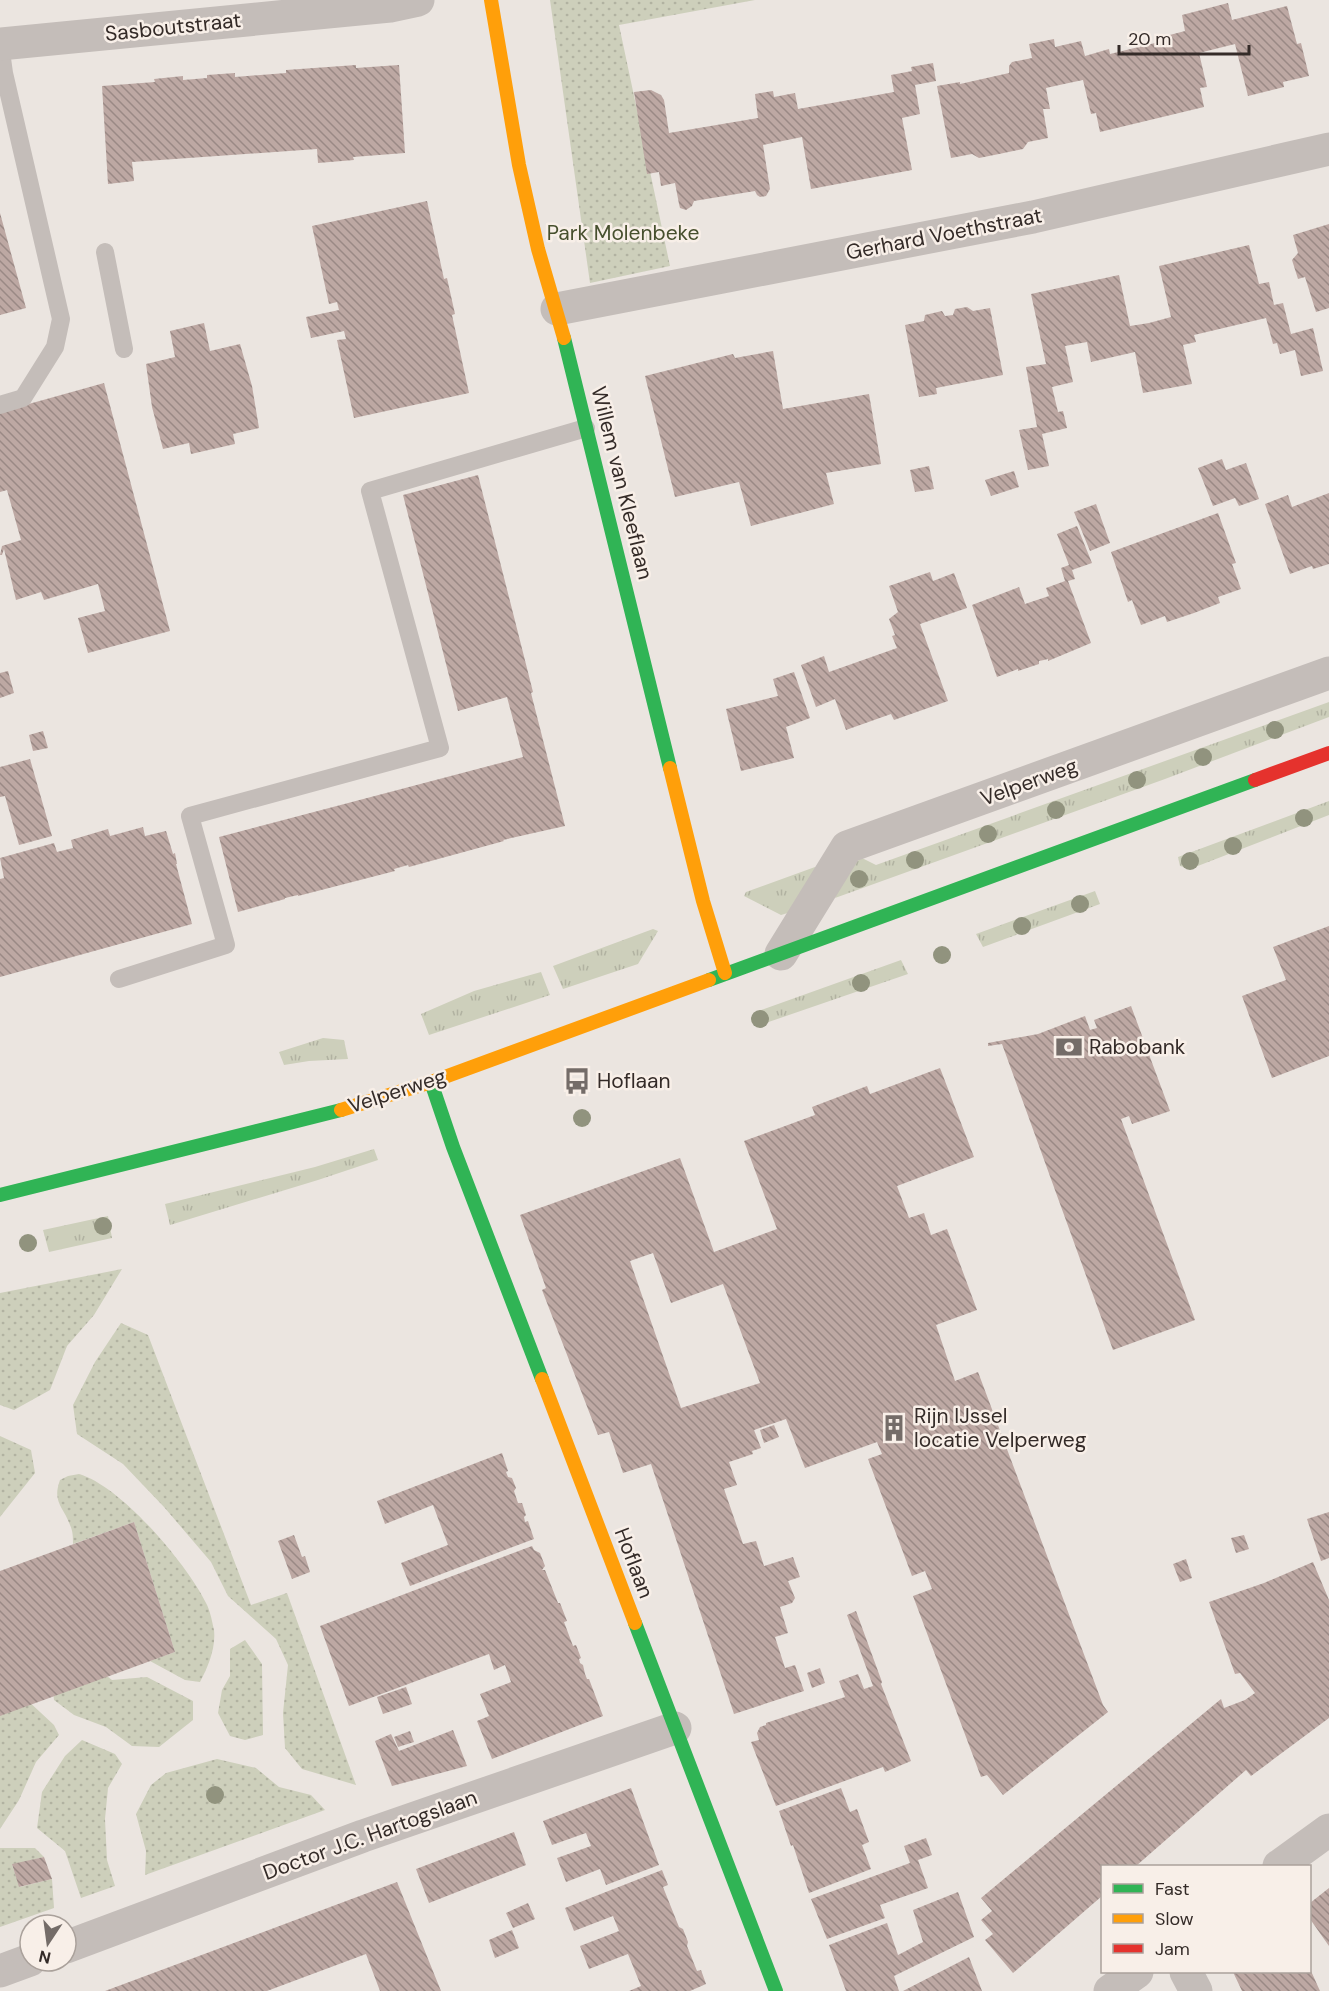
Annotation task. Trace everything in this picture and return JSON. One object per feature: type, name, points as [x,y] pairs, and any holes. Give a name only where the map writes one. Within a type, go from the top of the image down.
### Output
[{"type":"street","name":"Sasboutstraat","points":[[0,44],[390,6],[418,0]]},
{"type":"street","name":"Willem van Kleeflaan","points":[[491,0],[519,165],[538,249],[557,309],[703,901],[725,973]]},
{"type":"street","name":"Gerhard Voethstraat","points":[[557,309],[1033,218],[1329,149]]},
{"type":"street","name":"Velperweg","points":[[781,954],[847,848],[1329,673]]},
{"type":"street","name":"Velperweg","points":[[1,1190],[348,1108],[430,1082],[1329,753]]},
{"type":"street","name":"Hoflaan","points":[[430,1082],[453,1148],[776,1991]]},
{"type":"street","name":"Doctor J.C. Hartogslaan","points":[[78,1943],[363,1836],[675,1728]]},
{"type":"street","points":[[1281,1865],[1329,1830]]},
{"type":"street","points":[[1110,1991],[1134,1973]]},
{"type":"street","points":[[1187,1973],[1196,1991]]},
{"type":"lane","points":[[0,44],[4,73],[61,319],[55,348],[23,398],[0,405]]},
{"type":"lane","points":[[105,252],[124,349]]},
{"type":"lane","points":[[119,979],[226,945],[190,816],[440,748],[370,490],[586,428]]},
{"type":"green space","name":"Park Molenbeke","points":[[550,0],[755,0],[619,25],[670,266],[590,283]]},
{"type":"green space","points":[[1329,702],[1329,717],[835,898],[846,868],[862,858],[876,865]]},
{"type":"green space","points":[[1329,801],[1329,815],[1190,869],[1180,866],[1178,857]]},
{"type":"green space","points":[[815,867],[819,871],[798,910],[781,915],[744,896],[746,892]]},
{"type":"green space","points":[[1095,891],[1100,904],[983,947],[976,934]]},
{"type":"green space","points":[[653,929],[658,931],[638,964],[563,989],[553,966]]},
{"type":"green space","points":[[901,960],[908,974],[757,1026],[753,1013]]},
{"type":"green space","points":[[541,972],[550,995],[429,1035],[421,1014],[474,991]]},
{"type":"green space","points":[[323,1038],[344,1040],[348,1059],[284,1065],[279,1052]]},
{"type":"green space","points":[[374,1149],[378,1160],[170,1225],[165,1204],[315,1167]]},
{"type":"green space","points":[[108,1216],[112,1238],[49,1252],[43,1230]]},
{"type":"green space","points":[[122,1269],[94,1315],[67,1346],[50,1390],[14,1410],[0,1405],[0,1293]]},
{"type":"green space","points":[[121,1323],[148,1335],[251,1605],[287,1593],[356,1785],[302,1769],[285,1748],[283,1713],[288,1665],[276,1639],[228,1596],[211,1562],[123,1464],[77,1434],[73,1405],[95,1362]]},
{"type":"green space","points":[[0,1436],[31,1450],[35,1473],[0,1517]]},
{"type":"green space","points":[[79,1474],[96,1481],[133,1510],[169,1548],[197,1587],[209,1609],[214,1630],[211,1657],[200,1682],[185,1680],[150,1661],[175,1652],[134,1522],[73,1544],[72,1530],[59,1504],[57,1494],[60,1480]]},
{"type":"green space","points":[[245,1640],[262,1664],[263,1735],[245,1740],[230,1736],[218,1713],[222,1690],[230,1676],[230,1649]]},
{"type":"green space","points":[[78,1654],[112,1680],[147,1677],[193,1701],[193,1720],[159,1747],[132,1746],[106,1727],[74,1715],[54,1700],[50,1663]]},
{"type":"green space","points":[[0,1688],[26,1699],[54,1725],[59,1735],[36,1762],[19,1800],[0,1829]]},
{"type":"green space","points":[[82,1740],[115,1754],[122,1764],[108,1788],[105,1819],[107,1860],[115,1886],[81,1898],[65,1851],[37,1828],[42,1792],[65,1756]]},
{"type":"green space","points":[[217,1759],[256,1768],[279,1787],[311,1795],[325,1810],[145,1875],[146,1851],[136,1814],[151,1785],[166,1773]]},
{"type":"green space","points":[[0,1848],[35,1848],[44,1857],[12,1865],[20,1887],[52,1879],[54,1908],[40,1913],[18,1913],[18,1921],[0,1927]]},
{"type":"building","points":[[1228,3],[1232,20],[1287,6],[1297,44],[1301,43],[1309,76],[1283,82],[1284,87],[1248,96],[1235,44],[1199,53],[1207,87],[1200,88],[1204,107],[1100,132],[1096,113],[1091,114],[1083,80],[1046,88],[1050,109],[1043,109],[1048,138],[1028,142],[1023,149],[999,154],[979,158],[972,154],[951,158],[937,86],[960,82],[960,84],[1009,73],[1009,66],[1012,62],[1032,58],[1029,44],[1054,39],[1055,47],[1081,41],[1085,56],[1109,49],[1110,54],[1163,41],[1162,37],[1185,31],[1182,15]]},
{"type":"building","points":[[933,63],[936,81],[915,85],[920,114],[902,118],[912,170],[811,189],[802,137],[763,145],[770,189],[766,196],[760,197],[755,191],[694,201],[692,206],[686,210],[680,208],[675,183],[661,186],[659,172],[647,174],[634,92],[651,90],[661,95],[664,100],[669,133],[758,118],[755,94],[773,91],[774,97],[795,93],[798,109],[894,92],[891,75],[912,71],[911,67]]},
{"type":"building","points":[[356,65],[356,68],[399,65],[405,153],[353,157],[354,160],[318,163],[317,149],[132,162],[134,181],[108,184],[102,86],[155,82],[154,79],[183,76],[183,80],[235,73],[235,77],[286,73],[286,70]]},
{"type":"building","points":[[427,201],[444,279],[447,278],[455,314],[452,315],[469,393],[354,418],[337,340],[346,339],[344,331],[311,338],[306,317],[339,310],[337,302],[329,304],[312,226]]},
{"type":"building","points":[[0,213],[26,308],[0,315]]},
{"type":"building","points":[[1329,224],[1329,308],[1316,312],[1305,277],[1298,279],[1292,260],[1298,253],[1293,235]]},
{"type":"building","points":[[1249,245],[1259,284],[1269,282],[1274,305],[1283,303],[1291,334],[1313,328],[1323,371],[1301,376],[1295,350],[1280,354],[1277,343],[1273,344],[1266,318],[1194,335],[1196,342],[1183,345],[1192,384],[1143,393],[1135,352],[1091,362],[1087,342],[1065,346],[1073,382],[1052,387],[1058,412],[1063,411],[1067,428],[1042,434],[1049,466],[1028,470],[1019,430],[1037,427],[1026,367],[1046,364],[1031,294],[1119,275],[1130,326],[1149,323],[1171,317],[1159,266]]},
{"type":"building","points":[[967,307],[973,311],[990,308],[1003,375],[936,388],[937,394],[919,397],[905,325],[924,321],[925,315],[942,311],[945,316],[953,315],[955,309]]},
{"type":"building","points":[[204,323],[210,351],[240,344],[252,386],[259,428],[233,434],[235,444],[191,454],[189,443],[163,449],[152,407],[146,364],[175,357],[170,331]]},
{"type":"building","points":[[773,351],[783,409],[869,394],[881,464],[826,473],[834,504],[751,526],[739,482],[675,497],[645,376],[733,354],[735,358]]},
{"type":"building","points":[[104,383],[170,631],[88,653],[78,618],[105,611],[98,584],[44,600],[41,592],[16,600],[4,549],[0,555],[2,546],[21,540],[7,490],[0,492],[0,412]]},
{"type":"building","points":[[1222,459],[1226,470],[1246,463],[1259,499],[1239,506],[1235,498],[1213,506],[1198,468]]},
{"type":"building","points":[[929,466],[934,489],[915,492],[910,470]]},
{"type":"building","points":[[1014,471],[1019,487],[991,496],[985,480]]},
{"type":"building","points":[[478,475],[565,826],[503,840],[238,912],[219,837],[523,757],[507,697],[458,711],[403,495]]},
{"type":"building","points":[[1329,493],[1329,564],[1313,569],[1312,566],[1290,574],[1265,504],[1288,495],[1292,507]]},
{"type":"building","points":[[1096,504],[1110,543],[1090,551],[1074,512]]},
{"type":"building","points":[[1218,513],[1236,563],[1232,564],[1241,589],[1218,597],[1220,603],[1194,613],[1167,622],[1165,616],[1141,625],[1132,600],[1128,602],[1111,552]]},
{"type":"building","points":[[1077,526],[1092,563],[1072,570],[1075,579],[1068,581],[1091,643],[1048,661],[1048,659],[1039,661],[1039,664],[997,677],[972,605],[1019,587],[1025,604],[1049,596],[1046,588],[1065,581],[1061,568],[1069,565],[1057,534]]},
{"type":"building","points":[[930,572],[933,581],[954,573],[967,608],[920,624],[948,701],[894,720],[891,714],[846,730],[835,699],[816,707],[801,665],[824,656],[829,672],[897,648],[889,619],[898,612],[889,586]]},
{"type":"building","points":[[8,671],[14,693],[0,698],[0,673]]},
{"type":"building","points":[[794,672],[810,718],[786,727],[794,758],[741,771],[726,709],[778,696],[773,679]]},
{"type":"building","points":[[43,731],[48,748],[33,751],[29,735]]},
{"type":"building","points":[[30,759],[52,836],[19,845],[5,796],[0,797],[0,767]]},
{"type":"building","points":[[143,827],[145,836],[166,831],[173,854],[175,853],[192,924],[0,977],[0,879],[4,878],[0,858],[54,843],[57,852],[73,848],[71,840],[108,829],[110,836]]},
{"type":"building","points":[[1329,926],[1329,1056],[1272,1078],[1242,996],[1286,980],[1273,947]]},
{"type":"building","points":[[1131,1006],[1170,1111],[1132,1124],[1129,1116],[1121,1119],[1195,1320],[1113,1350],[1002,1044],[988,1046],[988,1043],[1038,1034],[1085,1016],[1090,1030],[1097,1028],[1094,1020]]},
{"type":"building","name":"Rijn IJssel locatie Velperweg","points":[[940,1068],[974,1157],[897,1186],[909,1218],[924,1213],[931,1235],[947,1229],[977,1310],[936,1325],[955,1381],[978,1372],[1103,1705],[1108,1712],[1003,1795],[987,1775],[981,1777],[913,1596],[932,1589],[925,1571],[912,1576],[868,1459],[882,1454],[877,1442],[805,1468],[786,1419],[754,1430],[761,1448],[752,1451],[753,1454],[729,1462],[737,1485],[724,1489],[743,1544],[756,1541],[764,1566],[793,1557],[800,1577],[788,1581],[795,1598],[792,1603],[780,1607],[788,1633],[775,1637],[785,1668],[795,1665],[804,1691],[734,1714],[651,1464],[623,1473],[609,1432],[598,1435],[542,1290],[546,1288],[520,1215],[680,1158],[714,1252],[777,1229],[744,1141],[815,1115],[812,1107],[867,1086],[870,1094]],"holes":[[[653,1253],[671,1303],[723,1284],[760,1383],[681,1408],[630,1261]]]},
{"type":"building","points":[[774,1425],[779,1437],[764,1443],[760,1430]]},
{"type":"building","points":[[502,1453],[508,1471],[506,1472],[508,1477],[512,1478],[518,1503],[522,1503],[526,1515],[525,1522],[528,1521],[534,1539],[410,1586],[401,1563],[448,1545],[433,1505],[385,1524],[377,1501]]},
{"type":"building","points":[[1329,1512],[1329,1558],[1321,1561],[1307,1519]]},
{"type":"building","points":[[134,1522],[175,1652],[0,1716],[0,1571]]},
{"type":"building","points":[[294,1535],[310,1572],[292,1579],[278,1541]]},
{"type":"building","points":[[1244,1535],[1249,1549],[1236,1553],[1231,1538]]},
{"type":"building","points":[[532,1546],[540,1553],[545,1566],[542,1570],[545,1570],[558,1603],[560,1603],[573,1646],[576,1645],[581,1658],[580,1663],[583,1665],[603,1716],[492,1759],[477,1721],[489,1716],[480,1694],[511,1682],[505,1665],[494,1670],[489,1654],[349,1706],[320,1626]]},
{"type":"building","points":[[1186,1559],[1192,1578],[1180,1582],[1173,1564]]},
{"type":"building","points":[[1313,1562],[1329,1600],[1329,1718],[1251,1776],[1246,1770],[1137,1865],[1101,1865],[1101,1897],[1013,1973],[985,1940],[993,1934],[981,1920],[992,1911],[981,1898],[1221,1699],[1224,1708],[1245,1700],[1255,1693],[1240,1673],[1235,1674],[1209,1602],[1264,1583]]},
{"type":"building","points":[[856,1611],[911,1761],[885,1772],[883,1767],[776,1806],[751,1742],[759,1740],[757,1733],[766,1723],[845,1697],[839,1681],[858,1674],[864,1689],[873,1686],[847,1615]]},
{"type":"building","points":[[820,1668],[825,1683],[812,1688],[807,1673]]},
{"type":"building","points":[[406,1687],[412,1704],[383,1714],[377,1697]]},
{"type":"building","points":[[453,1730],[467,1766],[392,1786],[375,1741],[391,1734],[399,1751]]},
{"type":"building","points":[[410,1731],[414,1742],[398,1747],[394,1737]]},
{"type":"building","points":[[631,1788],[659,1865],[606,1885],[600,1869],[566,1882],[557,1858],[591,1846],[586,1833],[552,1845],[543,1821]]},
{"type":"building","points":[[841,1788],[850,1812],[857,1809],[869,1842],[862,1845],[871,1869],[809,1893],[779,1811]]},
{"type":"building","points":[[514,1832],[526,1865],[429,1903],[416,1869]]},
{"type":"building","points":[[926,1838],[932,1855],[918,1860],[928,1888],[880,1905],[885,1918],[827,1939],[811,1899],[910,1863],[904,1846]]},
{"type":"building","points":[[44,1857],[52,1879],[19,1887],[12,1864]]},
{"type":"building","points":[[662,1870],[668,1885],[663,1887],[679,1927],[683,1929],[697,1971],[701,1970],[706,1984],[690,1991],[629,1991],[641,1986],[628,1954],[589,1969],[580,1946],[619,1931],[613,1916],[574,1931],[565,1908]]},
{"type":"building","points":[[397,1882],[441,1991],[380,1991],[366,1954],[267,1991],[105,1991]]},
{"type":"building","points":[[1329,1888],[1329,1946],[1311,1920],[1311,1902]]},
{"type":"building","points":[[958,1892],[974,1937],[894,1976],[899,1991],[846,1991],[829,1945],[887,1923],[898,1955],[923,1942],[913,1910]]},
{"type":"building","points":[[528,1903],[535,1919],[513,1928],[506,1913]]},
{"type":"building","points":[[512,1930],[519,1948],[495,1958],[489,1940]]},
{"type":"building","points":[[969,1957],[982,1991],[903,1991]]},
{"type":"building","points":[[1311,1971],[1320,1991],[1242,1991],[1233,1973],[1311,1973]]},
{"type":"traffic: fast","points":[[564,338],[670,768]]},
{"type":"traffic: fast","points":[[709,980],[1255,780]]},
{"type":"traffic: fast","points":[[431,1082],[453,1147],[542,1379]]},
{"type":"traffic: fast","points":[[0,1195],[341,1110]]},
{"type":"traffic: fast","points":[[635,1623],[776,1991]]},
{"type":"traffic: slow","points":[[491,0],[519,165],[538,249],[564,338]]},
{"type":"traffic: slow","points":[[670,768],[703,901],[725,973]]},
{"type":"traffic: slow","points":[[341,1110],[431,1082],[709,980]]},
{"type":"traffic: slow","points":[[542,1379],[635,1623]]},
{"type":"traffic: jam","points":[[1255,780],[1329,753]]},
{"type":"place","name":"Rabobank","points":[[1069,1047]]},
{"type":"place","name":"Hoflaan","points":[[577,1081]]},
{"type":"place","name":"Rijn IJssel locatie Velperweg","points":[[894,1428]]}]
